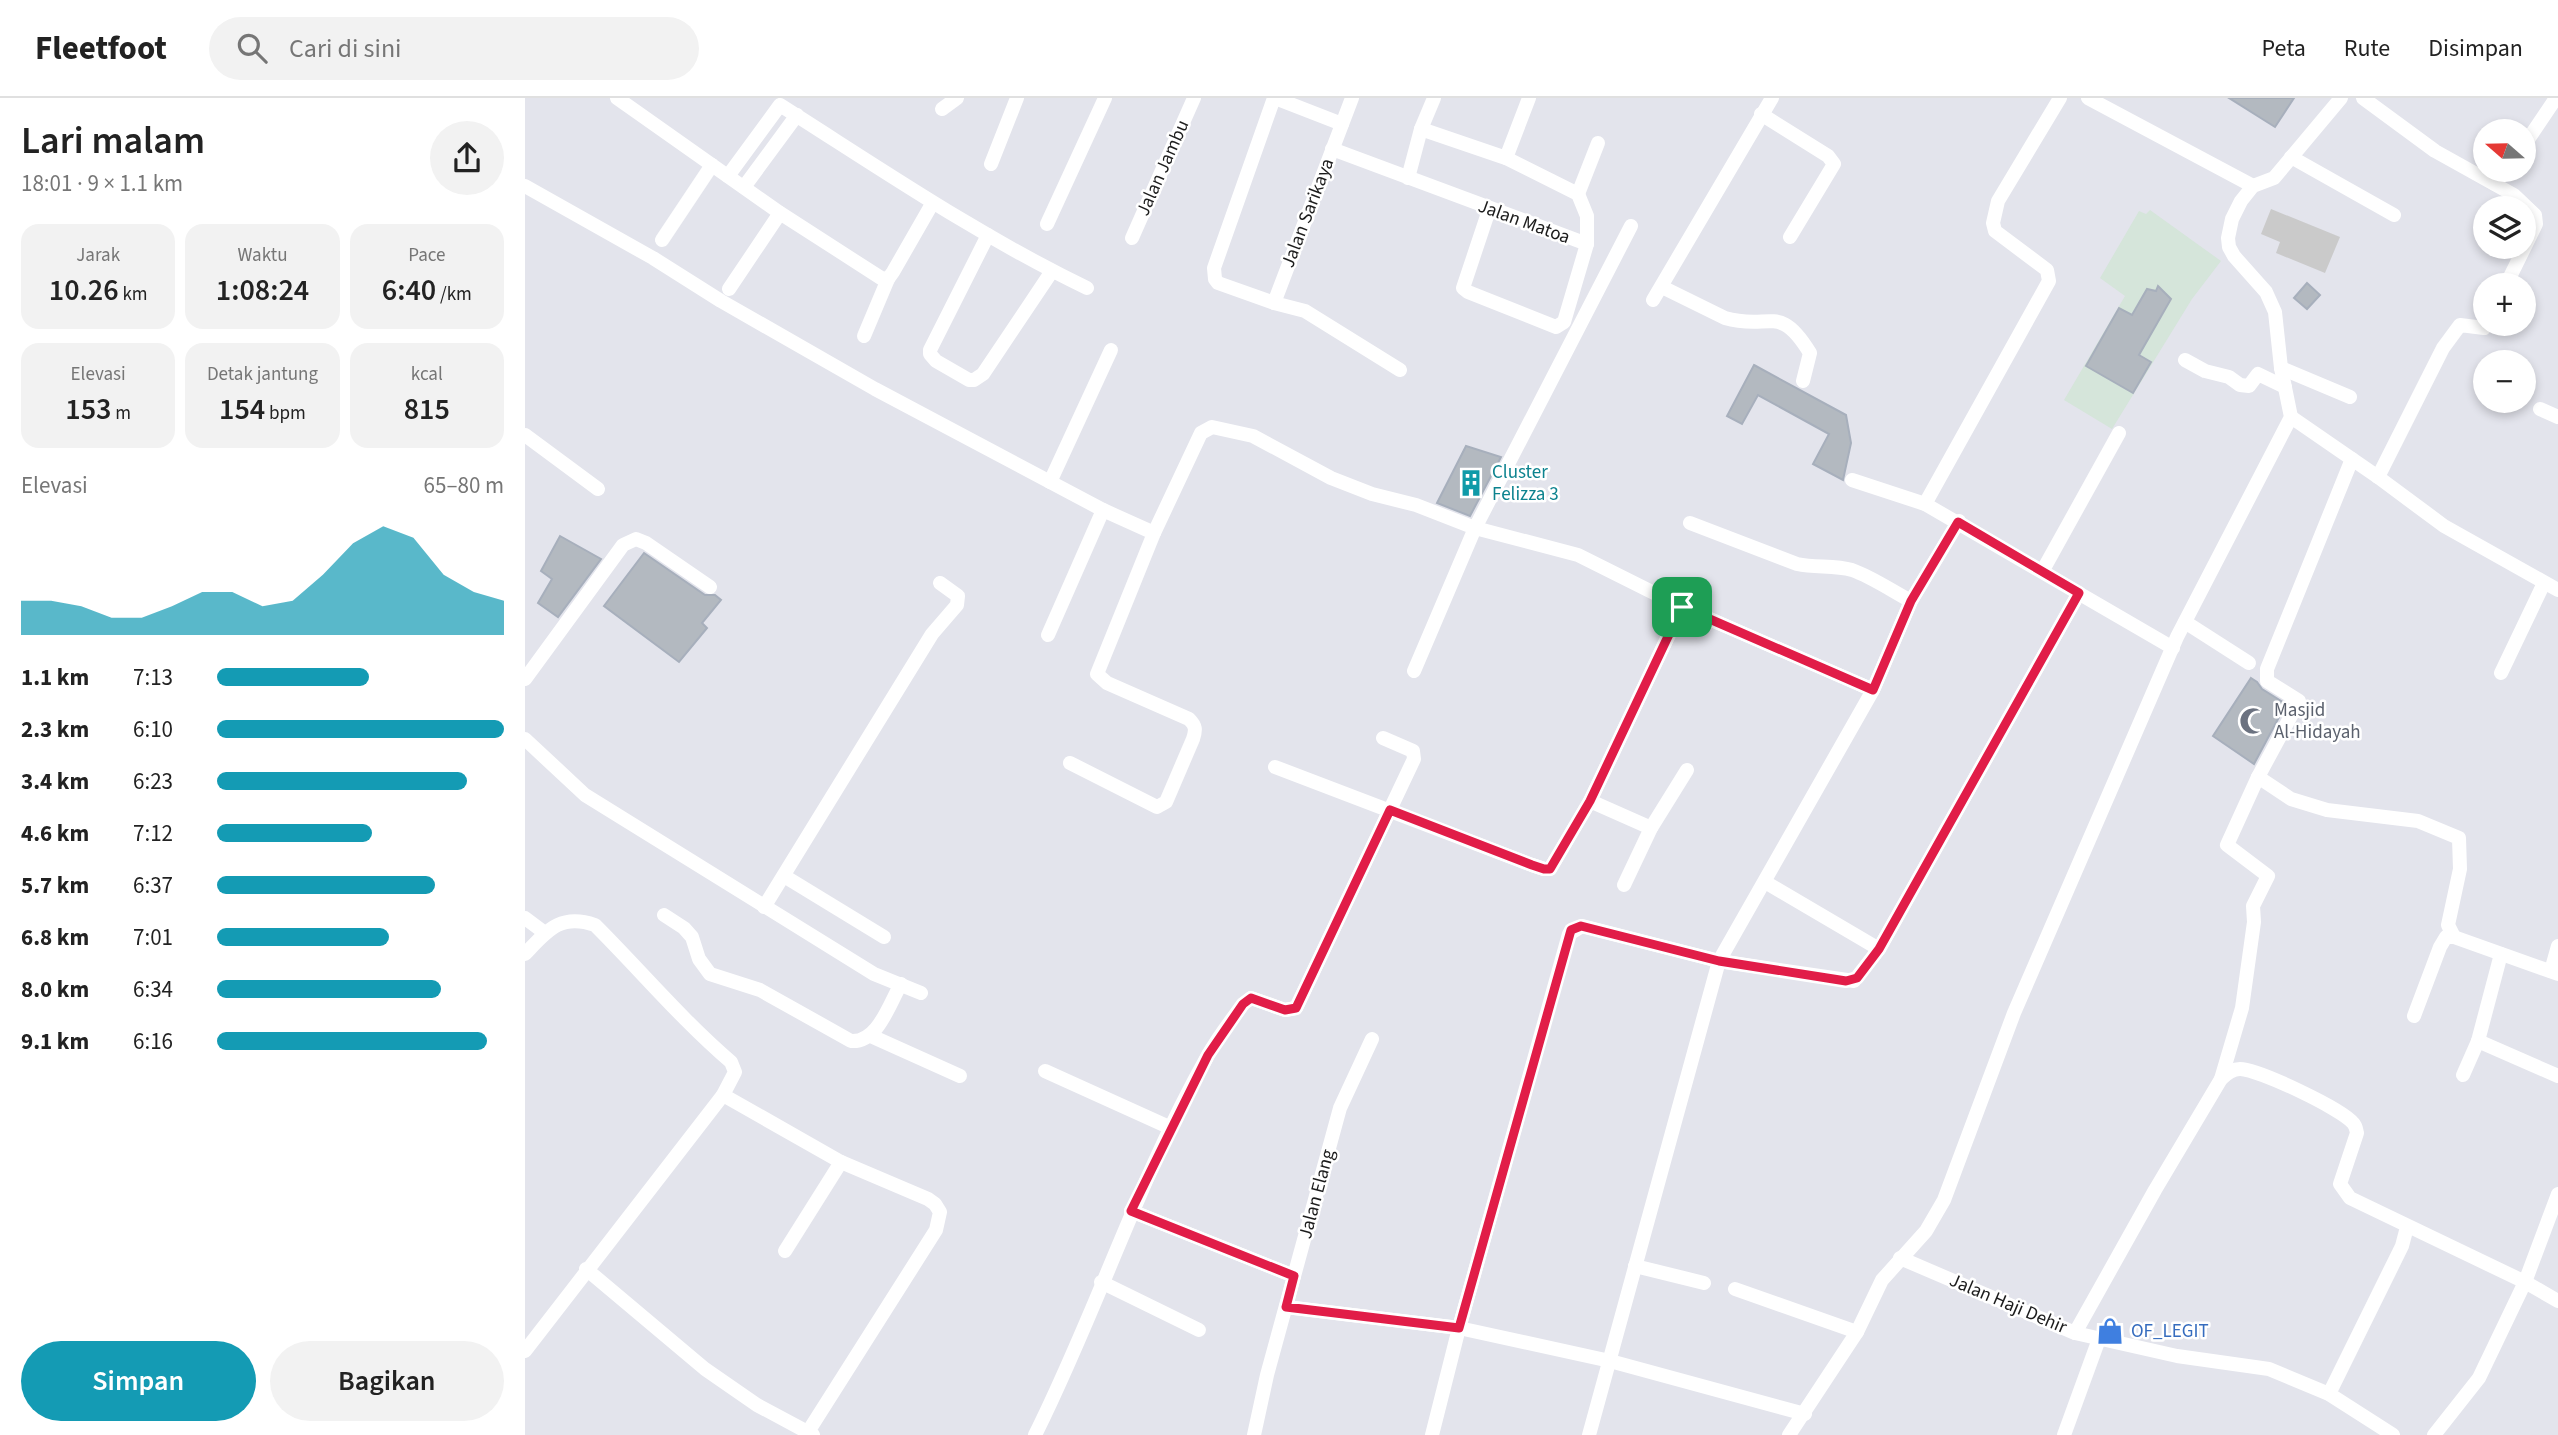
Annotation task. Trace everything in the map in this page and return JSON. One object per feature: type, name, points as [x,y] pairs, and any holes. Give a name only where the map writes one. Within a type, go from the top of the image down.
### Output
[{"type":"street","points":[[617,98],[781,213],[874,274],[888,279]]},
{"type":"street","points":[[942,109],[957,98]]},
{"type":"street","points":[[991,164],[1017,98]]},
{"type":"street","points":[[1047,224],[1105,98]]},
{"type":"street","name":"Jalan Jambu","points":[[1132,238],[1194,98]]},
{"type":"street","points":[[1342,124],[1274,98],[1214,268],[1214,275],[1218,283],[1305,311],[1400,370]]},
{"type":"street","name":"Jalan Sarikaya","points":[[1274,303],[1352,98]]},
{"type":"street","points":[[1408,178],[1421,129],[1434,98]]},
{"type":"street","points":[[1506,159],[1529,98]]},
{"type":"street","points":[[1772,98],[1658,294],[1734,321],[1781,322],[1790,326],[1810,353],[1803,381]]},
{"type":"street","points":[[1925,504],[2049,281],[2047,270],[1995,231],[1993,223],[1998,201],[2060,98]]},
{"type":"street","points":[[2088,98],[2253,186]]},
{"type":"street","points":[[1789,1435],[1857,1332],[1874,1292],[1892,1265],[1926,1231],[1944,1200],[2014,1013],[2173,648],[2291,417],[2281,368],[2275,312],[2266,292],[2228,247],[2228,238],[2232,219],[2253,186],[2274,178],[2341,98]]},
{"type":"street","points":[[2363,98],[2435,151],[2525,204],[2535,215],[2536,224],[2512,273]]},
{"type":"street","points":[[2536,134],[2553,116],[2556,98]]},
{"type":"street","points":[[728,176],[776,101],[932,204],[1087,288]]},
{"type":"street","points":[[1761,114],[1828,156],[1834,164],[1790,237]]},
{"type":"street","points":[[744,187],[797,115]]},
{"type":"street","points":[[1421,129],[1506,159],[1578,194],[1598,143]]},
{"type":"street","name":"Jalan Matoa","points":[[1332,149],[1586,248],[1587,216],[1578,194]]},
{"type":"street","points":[[2291,157],[2394,215]]},
{"type":"street","points":[[662,240],[712,166]]},
{"type":"street","points":[[528,194],[653,258],[721,301],[875,389],[1103,510],[1154,533]]},
{"type":"street","points":[[864,336],[888,279],[932,204]]},
{"type":"street","points":[[1489,210],[1463,285],[1468,292],[1556,327],[1564,322],[1586,248]]},
{"type":"street","points":[[729,289],[781,213]]},
{"type":"street","points":[[1414,671],[1475,528],[1631,226]]},
{"type":"street","points":[[989,235],[930,351],[936,361],[969,380],[983,374],[1052,271]]},
{"type":"street","points":[[2378,477],[2442,348],[2460,325],[2473,327]]},
{"type":"street","points":[[1049,482],[1111,350]]},
{"type":"street","points":[[2185,359],[2205,372],[2229,377],[2240,384],[2249,386],[2258,374],[2285,387]]},
{"type":"street","points":[[2281,368],[2350,397]]},
{"type":"street","points":[[2540,409],[2558,417]]},
{"type":"street","points":[[2291,417],[2444,526],[2558,590]]},
{"type":"street","points":[[1070,763],[1157,807],[1166,802],[1193,739],[1196,730],[1189,719],[1107,683],[1097,674],[1154,533],[1196,439],[1212,427],[1254,436],[1331,478],[1372,494],[1431,510],[1475,528],[1579,555],[1682,607],[1873,690]]},
{"type":"street","points":[[2043,570],[2119,433]]},
{"type":"street","points":[[525,435],[598,489]]},
{"type":"street","points":[[2075,1333],[2221,1079],[2242,1008],[2253,906],[2268,876],[2227,845],[2258,777],[2299,701],[2267,681],[2267,669],[2352,459]]},
{"type":"street","points":[[1852,480],[1925,504],[2043,570],[2173,648]]},
{"type":"street","points":[[1048,635],[1103,510]]},
{"type":"street","points":[[1589,1435],[1719,961],[1873,690],[1911,601],[1958,522]]},
{"type":"street","points":[[1690,523],[1797,564],[1854,570],[1911,601]]},
{"type":"street","points":[[525,679],[623,545],[636,539],[646,543],[710,587]]},
{"type":"street","points":[[764,907],[932,634],[957,605],[958,596],[940,583]]},
{"type":"street","points":[[2501,673],[2543,583]]},
{"type":"street","points":[[1432,1435],[1459,1328],[1569,934],[1581,926],[1719,961],[1854,981],[1879,949],[2079,593]]},
{"type":"street","points":[[1275,766],[1548,869],[1590,801],[1682,607]]},
{"type":"street","points":[[2185,622],[2249,663]]},
{"type":"street","points":[[525,738],[585,795],[874,974],[921,993]]},
{"type":"street","points":[[1035,1435],[1131,1211],[1208,1055],[1243,1004],[1251,998],[1285,1010],[1296,1008],[1415,755],[1413,751],[1383,738]]},
{"type":"street","points":[[1623,885],[1651,828],[1686,770]]},
{"type":"street","points":[[2258,777],[2291,799],[2303,803],[2327,810],[2419,821],[2459,838],[2460,869],[2448,925],[2454,937]]},
{"type":"street","points":[[1590,801],[1651,828]]},
{"type":"street","points":[[784,876],[884,937]]},
{"type":"street","points":[[1765,882],[1879,949]]},
{"type":"street","points":[[664,915],[684,928],[692,937],[699,959],[709,974],[759,990],[844,1039],[860,1042],[871,1036],[901,984]]},
{"type":"street","points":[[525,918],[545,933]]},
{"type":"street","points":[[525,954],[545,933],[562,922],[584,921],[594,925],[647,977],[678,1015],[731,1062],[736,1072],[723,1095],[586,1269],[525,1352]]},
{"type":"street","points":[[2414,1016],[2446,937],[2454,937],[2554,972],[2558,946]]},
{"type":"street","points":[[2463,1075],[2478,1041],[2501,954]]},
{"type":"street","points":[[871,1036],[960,1076]]},
{"type":"street","name":"Jalan Elang","points":[[1254,1435],[1340,1108],[1372,1039]]},
{"type":"street","points":[[2478,1041],[2558,1076]]},
{"type":"street","points":[[2221,1079],[2231,1071],[2241,1069],[2266,1076],[2326,1104],[2353,1122],[2357,1133],[2340,1184],[2350,1198],[2525,1282],[2558,1301]]},
{"type":"street","points":[[1045,1070],[1171,1128]]},
{"type":"street","points":[[586,1269],[705,1369],[757,1405],[809,1434],[940,1221],[940,1212],[935,1204],[841,1163],[723,1095]]},
{"type":"street","points":[[785,1251],[841,1163]]},
{"type":"street","points":[[2434,1435],[2479,1378],[2525,1282],[2558,1194]]},
{"type":"street","points":[[1131,1211],[1294,1276]]},
{"type":"street","points":[[2329,1394],[2402,1246],[2407,1227]]},
{"type":"street","name":"Jalan Haji Dehir","points":[[1901,1258],[2075,1333],[2177,1356],[2269,1369],[2329,1394],[2393,1435]]},
{"type":"street","points":[[1635,1266],[1704,1283]]},
{"type":"street","points":[[1101,1282],[1199,1330]]},
{"type":"street","points":[[1735,1289],[1857,1332]]},
{"type":"street","points":[[1286,1307],[1459,1328],[1610,1361],[1805,1414]]},
{"type":"street","points":[[2064,1435],[2099,1339]]},
{"type":"shaded area","points":[[2271,209],[2340,237],[2325,273],[2276,253],[2280,242],[2261,234]]},
{"type":"shaded area","points":[[2150,210],[2221,261],[2192,299],[2112,429],[2064,400],[2125,296],[2100,278],[2139,211],[2146,214]]},
{"type":"building","points":[[2229,98],[2294,98],[2275,127]]},
{"type":"building","points":[[2307,283],[2320,295],[2307,309],[2294,298]]},
{"type":"building","points":[[2158,286],[2171,299],[2139,355],[2151,362],[2133,393],[2086,366],[2119,308],[2132,315],[2147,289],[2156,291]]},
{"type":"building","points":[[1754,365],[1846,415],[1851,443],[1843,480],[1813,464],[1829,434],[1758,395],[1742,424],[1727,416]]},
{"type":"building","name":"Cluster Felizza 3","points":[[1466,446],[1501,457],[1470,516],[1437,503]]},
{"type":"building","points":[[560,536],[601,559],[558,617],[538,603],[552,579],[541,571]]},
{"type":"building","points":[[644,553],[705,595],[715,595],[721,600],[702,623],[707,628],[679,662],[604,606]]},
{"type":"building","name":"Masjid Al-Hidayah","points":[[2251,678],[2262,689],[2286,704],[2254,764],[2213,736]]},
{"type":"place","name":"Cluster Felizza 3","points":[[1471,483]]},
{"type":"place","name":"Masjid Al-Hidayah","points":[[2253,721]]},
{"type":"place","name":"OF_LEGIT","points":[[2110,1331]]},
{"type":"route","points":[[1958,522],[2079,593],[1879,949],[1854,981],[1719,961],[1581,926],[1571,930],[1459,1328],[1286,1307],[1294,1276],[1131,1211],[1208,1055],[1243,1004],[1251,998],[1285,1010],[1296,1008],[1390,810],[1532,865],[1550,869],[1590,801],[1682,607],[1873,690],[1911,601],[1958,522]]}]
